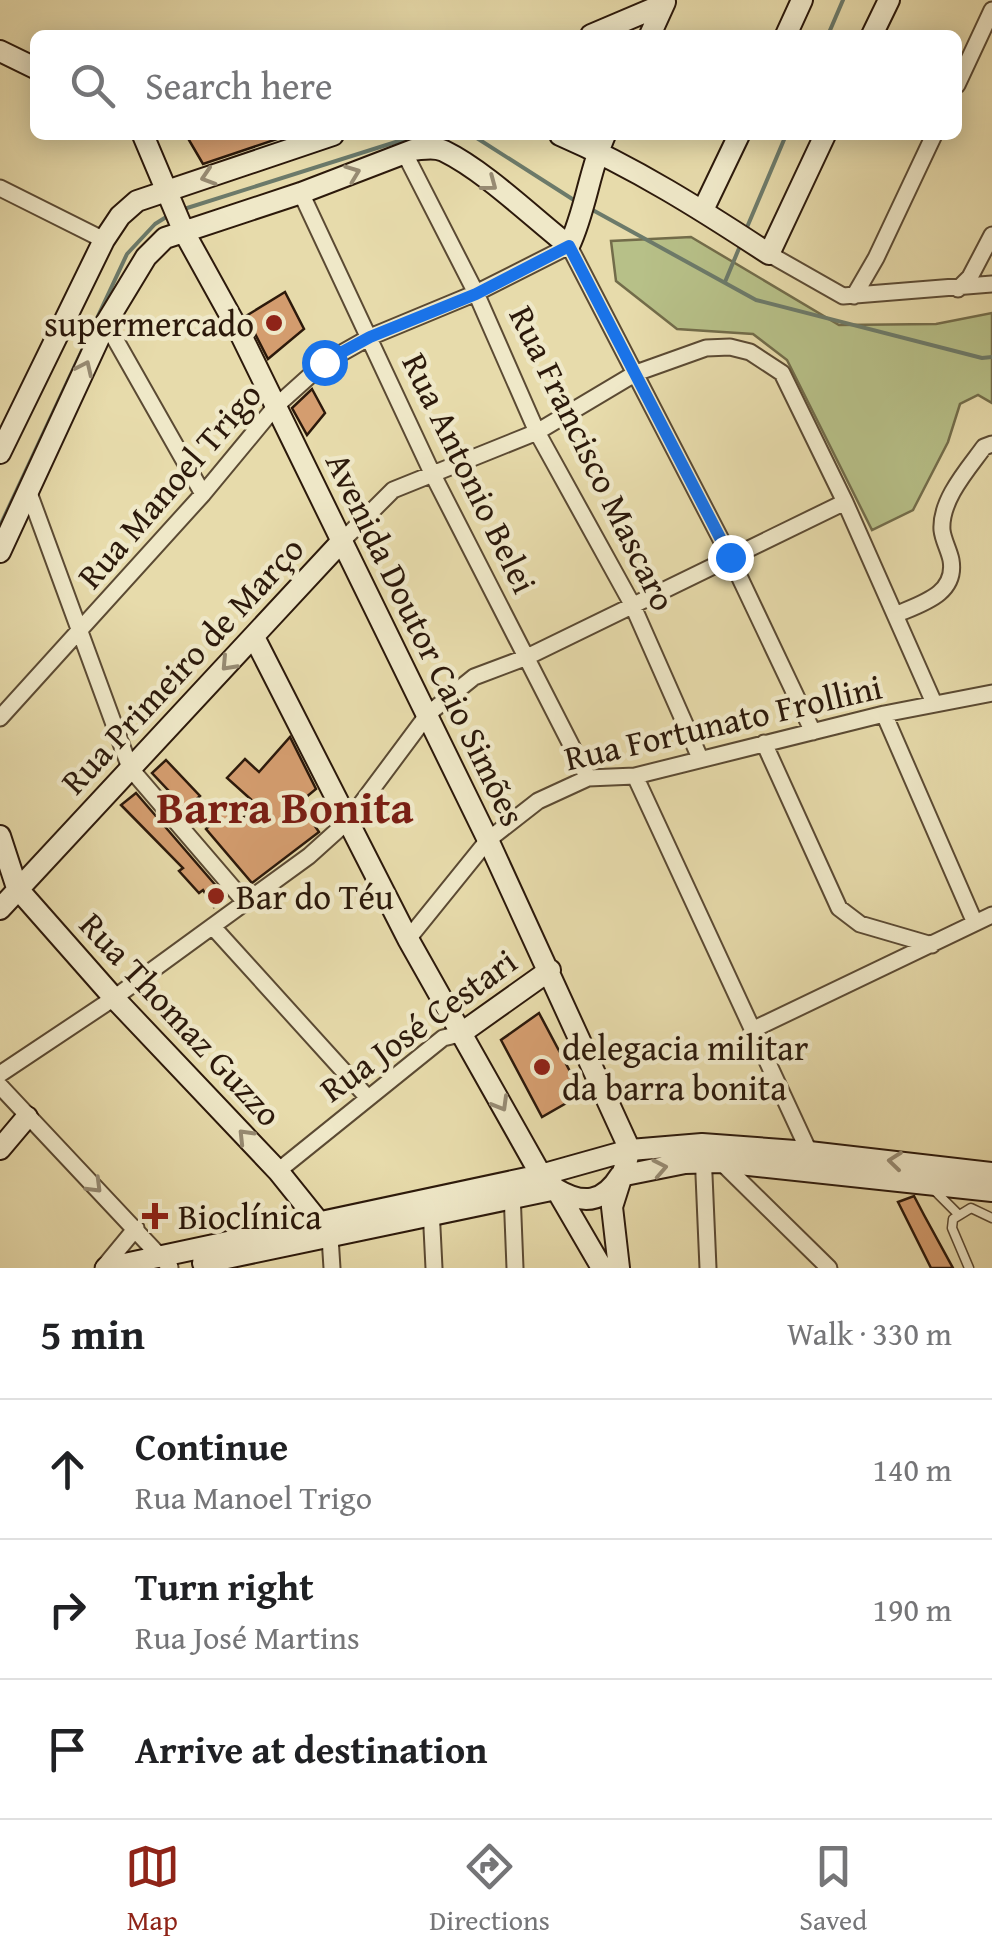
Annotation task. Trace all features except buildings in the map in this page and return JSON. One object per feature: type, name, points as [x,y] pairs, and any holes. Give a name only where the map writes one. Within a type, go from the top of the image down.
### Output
[{"type":"street","points":[[788,30],[802,0]]},
{"type":"street","points":[[874,30],[889,0]]},
{"type":"street","points":[[599,30],[637,7],[665,2]]},
{"type":"street","points":[[652,30],[665,2]]},
{"type":"street","points":[[962,73],[991,5]]},
{"type":"street","points":[[0,51],[30,66]]},
{"type":"street","name":"Avenida Doutor Caio Simões","points":[[145,140],[175,209],[242,335],[428,714],[550,970],[630,1150]]},
{"type":"street","points":[[17,446],[106,323],[146,257],[165,238],[175,209],[322,140]]},
{"type":"street","points":[[703,210],[737,140]]},
{"type":"street","points":[[752,243],[822,140]]},
{"type":"street","points":[[854,296],[932,140]]},
{"type":"street","points":[[573,238],[602,143],[825,288],[854,296],[958,290],[992,284]]},
{"type":"street","points":[[245,902],[130,768],[28,490],[17,446],[104,240],[137,200],[175,209],[301,193],[401,144],[442,150],[573,238],[813,732]]},
{"type":"street","name":"Rua Francisco Mascaro","points":[[401,144],[476,294],[537,432],[632,604],[700,758]]},
{"type":"street","points":[[0,188],[104,240]]},
{"type":"street","name":"Rua Antonio Belei","points":[[301,193],[433,475],[588,778]]},
{"type":"street","points":[[958,290],[970,277],[992,234]]},
{"type":"street","name":"Rua Manoel Trigo","points":[[0,718],[204,494],[275,406],[324,362],[370,337],[476,294],[573,238]]},
{"type":"street","points":[[106,323],[204,494]]},
{"type":"street","name":"Rua Primeiro de Março","points":[[0,909],[393,490],[537,432],[636,373],[706,348],[730,348],[750,352],[782,373],[844,502]]},
{"type":"street","points":[[896,615],[936,597],[949,580],[951,560],[942,529],[947,506],[984,447],[992,444]]},
{"type":"street","points":[[0,552],[28,490]]},
{"type":"street","points":[[0,1074],[114,998],[309,856],[349,820],[428,714],[474,677],[527,657],[844,502],[934,703]]},
{"type":"street","points":[[13,522],[40,524]]},
{"type":"street","points":[[254,637],[460,1034],[602,1268]]},
{"type":"street","name":"Rua Fortunato Frollini","points":[[408,939],[488,840],[538,801],[588,778],[635,776],[884,714],[992,693]]},
{"type":"street","points":[[884,714],[975,923]]},
{"type":"street","points":[[764,744],[839,908],[860,924],[932,946]]},
{"type":"street","points":[[635,776],[813,1162]]},
{"type":"street","name":"Rua Thomaz Guzzo","points":[[0,836],[17,888],[114,998],[278,1171],[325,1230]]},
{"type":"street","points":[[752,1030],[992,915]]},
{"type":"street","points":[[213,927],[368,1098]]},
{"type":"street","name":"Rua José Cestari","points":[[278,1171],[443,1038],[460,1034],[550,970]]},
{"type":"street","points":[[0,1086],[166,1264]]},
{"type":"street","points":[[0,1148],[27,1116]]},
{"type":"street","points":[[619,1268],[612,1207],[616,1182],[630,1150]]},
{"type":"street","points":[[104,1268],[198,1261],[549,1182],[599,1159],[630,1150],[813,1162],[929,1175],[992,1173]]},
{"type":"street","points":[[549,1182],[576,1199],[592,1201],[616,1182],[711,1154]]},
{"type":"street","points":[[711,1154],[828,1268]]},
{"type":"street","points":[[708,1268],[711,1154]]},
{"type":"street","points":[[599,1159],[616,1182]]},
{"type":"street","points":[[929,1175],[992,1192]]},
{"type":"street","points":[[511,1190],[515,1268]]},
{"type":"street","points":[[431,1207],[434,1268]]},
{"type":"street","points":[[104,1268],[136,1228]]},
{"type":"street","points":[[325,1230],[332,1268]]},
{"type":"street","points":[[802,1268],[808,1252]]},
{"type":"lane","points":[[929,1175],[958,1215]]},
{"type":"lane","points":[[968,1268],[952,1228],[954,1219],[971,1208],[992,1218]]},
{"type":"green space","points":[[691,237],[839,325],[936,324],[992,313],[992,403],[978,395],[960,404],[948,442],[913,510],[872,530],[787,360],[753,334],[677,329],[616,281],[611,241]]},
{"type":"waterway","points":[[830,30],[843,0]]},
{"type":"waterway","points":[[184,209],[402,140]]},
{"type":"waterway","points":[[480,140],[577,202]]},
{"type":"waterway","points":[[745,232],[784,140]]},
{"type":"waterway","points":[[589,208],[756,300],[982,358],[992,357]]},
{"type":"waterway","points":[[0,526],[127,254],[155,224],[171,214]]},
{"type":"waterway","points":[[725,282],[740,246]]},
{"type":"place","name":"supermercado","points":[[274,323]]},
{"type":"place","name":"Bar do Téu","points":[[216,896]]},
{"type":"place","name":"delegacia militar da barra bonita","points":[[542,1067]]},
{"type":"place","name":"Bioclínica","points":[[155,1216]]},
{"type":"district","name":"Barra Bonita","points":[[285,806]]},
{"type":"route","points":[[324,362],[370,337],[476,294],[569,246],[730,557]]}]
